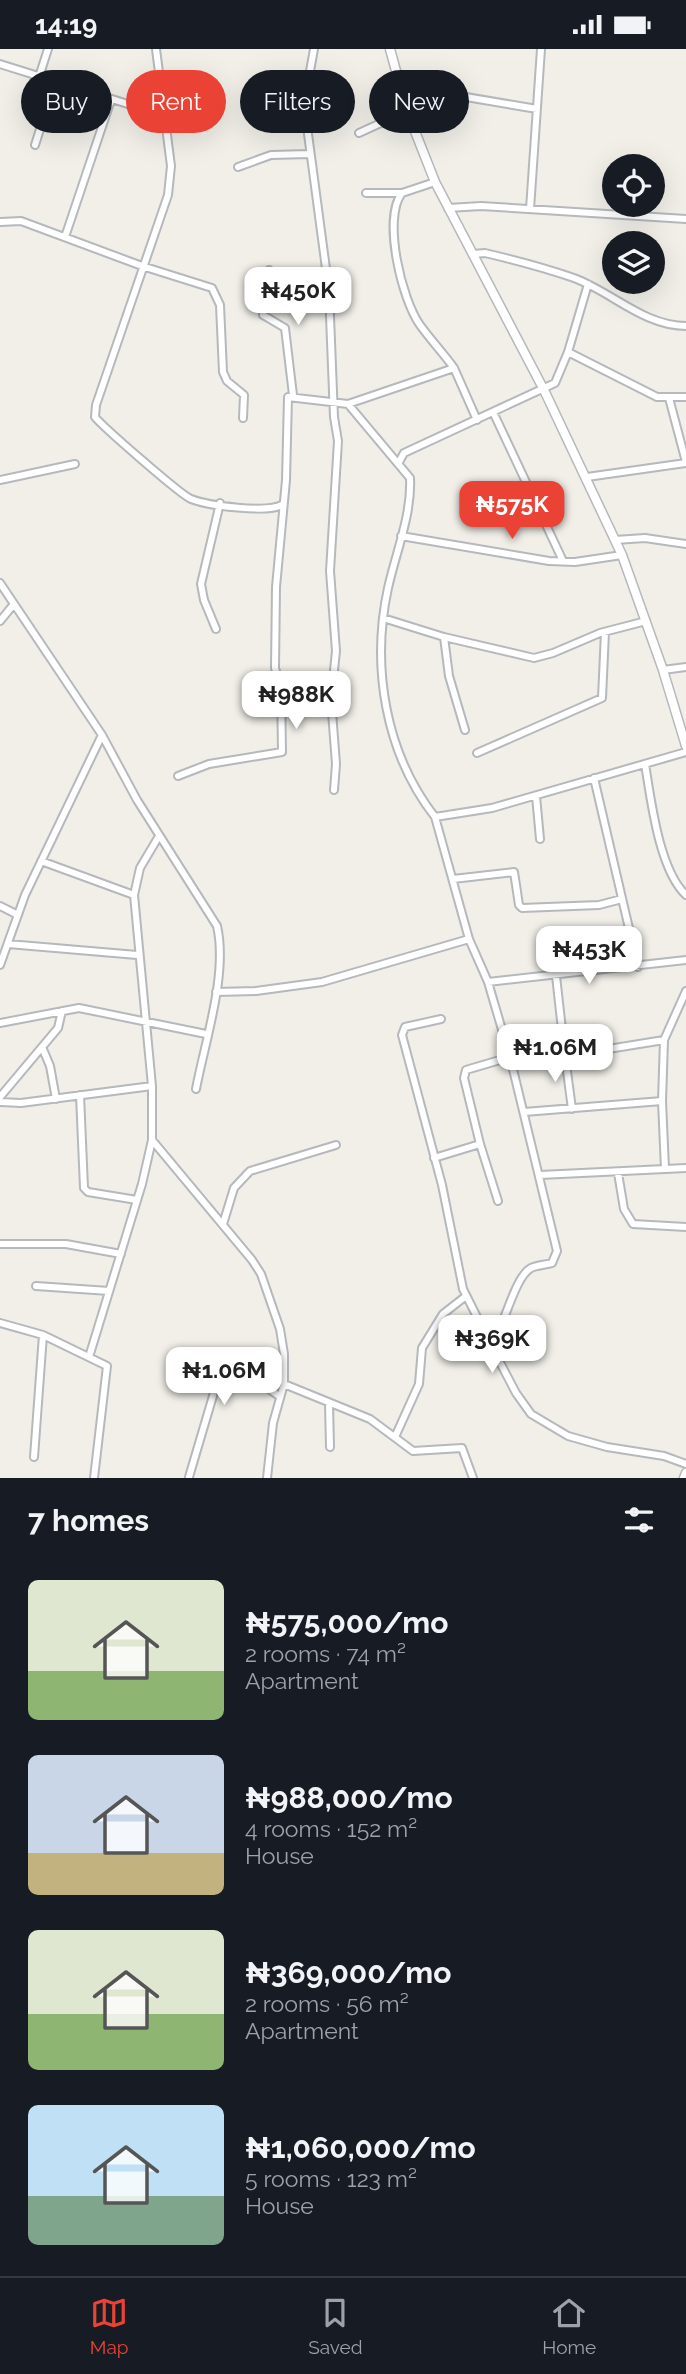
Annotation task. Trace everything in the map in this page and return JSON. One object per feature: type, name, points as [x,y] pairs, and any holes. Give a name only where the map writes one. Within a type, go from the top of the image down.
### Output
[{"type":"street","points":[[41,70],[48,49]]},
{"type":"street","points":[[156,49],[158,70]]},
{"type":"street","points":[[314,49],[304,96],[309,154],[329,291],[337,473],[330,571],[336,651],[331,699],[337,764],[334,790]]},
{"type":"street","points":[[390,49],[396,70]]},
{"type":"street","points":[[530,209],[541,49]]},
{"type":"street","points":[[0,64],[21,71]]},
{"type":"street","points":[[469,98],[537,109]]},
{"type":"street","points":[[359,133],[369,128]]},
{"type":"street","points":[[35,145],[39,133]]},
{"type":"street","points":[[65,237],[100,133]]},
{"type":"street","points":[[166,133],[171,166],[162,219],[142,266],[96,405],[95,417],[191,499],[260,509],[274,509],[282,505]]},
{"type":"street","points":[[416,133],[435,182],[544,390],[622,555],[663,670],[686,746]]},
{"type":"street","points":[[238,167],[271,155],[309,154]]},
{"type":"street","points":[[366,193],[402,193],[435,182]]},
{"type":"street","points":[[402,193],[394,213],[393,232],[410,308],[454,368],[477,420]]},
{"type":"street","points":[[448,208],[481,206],[686,219]]},
{"type":"street","points":[[0,222],[22,221],[142,266],[206,285],[216,294],[220,305],[223,372],[227,381],[244,395],[243,418]]},
{"type":"street","points":[[472,254],[508,259],[588,284],[644,316],[666,325],[686,326]]},
{"type":"street","points":[[269,270],[263,315],[285,328],[293,395]]},
{"type":"street","points":[[399,462],[404,453],[494,414],[555,383],[568,352],[588,284]]},
{"type":"street","points":[[568,352],[646,393],[668,398],[686,397]]},
{"type":"street","points":[[293,395],[348,404],[454,368]]},
{"type":"street","points":[[178,776],[209,764],[282,752],[281,688],[275,668],[277,550],[287,461],[287,400],[293,395]]},
{"type":"street","points":[[587,477],[686,463],[668,398]]},
{"type":"street","points":[[348,404],[410,478],[401,536],[383,618],[382,677],[387,715],[394,741],[411,779],[435,817],[469,939],[488,982],[510,1057],[555,1235],[556,1259],[524,1273],[490,1347]]},
{"type":"street","points":[[494,414],[563,561]]},
{"type":"street","points":[[388,449],[404,453]]},
{"type":"street","points":[[0,480],[75,464]]},
{"type":"street","points":[[216,629],[204,600],[201,584],[220,503]]},
{"type":"street","points":[[401,536],[563,561],[622,555]]},
{"type":"street","points":[[615,540],[645,538],[686,544]]},
{"type":"street","points":[[0,583],[102,736],[159,836],[217,926],[219,937],[216,992],[196,1090]]},
{"type":"street","points":[[0,621],[14,604]]},
{"type":"street","points":[[383,618],[524,658],[549,655],[604,632],[646,621]]},
{"type":"street","points":[[477,753],[602,698],[604,632]]},
{"type":"street","points":[[444,637],[449,675],[465,730]]},
{"type":"street","points":[[663,670],[686,667]]},
{"type":"street","points":[[0,965],[41,861],[102,736]]},
{"type":"street","points":[[435,817],[536,796],[686,752]]},
{"type":"street","points":[[645,764],[666,855],[674,878],[686,895]]},
{"type":"street","points":[[594,778],[638,967]]},
{"type":"street","points":[[536,796],[540,839]]},
{"type":"street","points":[[89,1357],[137,1200],[152,1140],[152,1086],[147,1020],[137,955],[134,895],[141,868],[159,836]]},
{"type":"street","points":[[41,861],[134,895]]},
{"type":"street","points":[[453,879],[514,872],[519,905],[522,908],[599,905],[622,899]]},
{"type":"street","points":[[0,907],[18,915]]},
{"type":"street","points":[[216,992],[256,991],[322,982],[469,939]]},
{"type":"street","points":[[8,944],[137,955]]},
{"type":"street","points":[[488,982],[686,960]]},
{"type":"street","points":[[555,976],[572,1109]]},
{"type":"street","points":[[665,1169],[662,1101],[664,1040],[686,991]]},
{"type":"street","points":[[0,1023],[79,1008],[206,1034]]},
{"type":"street","points":[[62,1011],[58,1028],[0,1099],[21,1103],[152,1086]]},
{"type":"street","points":[[441,1019],[402,1030],[450,1222],[465,1300],[478,1319],[481,1336],[516,1393],[538,1420],[585,1441],[664,1456],[686,1464]]},
{"type":"street","points":[[565,1056],[664,1040]]},
{"type":"street","points":[[42,1047],[50,1066],[57,1098]]},
{"type":"street","points":[[498,1201],[480,1144],[464,1078],[466,1070],[510,1057]]},
{"type":"street","points":[[80,1095],[84,1188],[88,1192],[137,1200]]},
{"type":"street","points":[[524,1112],[662,1101]]},
{"type":"street","points":[[152,1140],[261,1274],[280,1329],[284,1384],[279,1396],[267,1478]]},
{"type":"street","points":[[434,1158],[480,1144]]},
{"type":"street","points":[[223,1224],[234,1188],[250,1171],[335,1145]]},
{"type":"street","points":[[540,1175],[686,1168]]},
{"type":"street","points":[[618,1173],[624,1209],[633,1224],[686,1227]]},
{"type":"street","points":[[0,1244],[66,1244],[121,1254]]},
{"type":"street","points":[[36,1286],[109,1291]]},
{"type":"street","points":[[395,1437],[419,1384],[422,1348],[443,1314],[465,1300]]},
{"type":"street","points":[[0,1323],[43,1335],[106,1365],[108,1370],[94,1478]]},
{"type":"street","points":[[34,1457],[43,1335]]},
{"type":"street","points":[[189,1477],[223,1362],[240,1369],[279,1396]]},
{"type":"street","points":[[284,1384],[370,1419],[413,1451],[462,1448],[472,1478]]},
{"type":"street","points":[[329,1403],[330,1447]]}]
